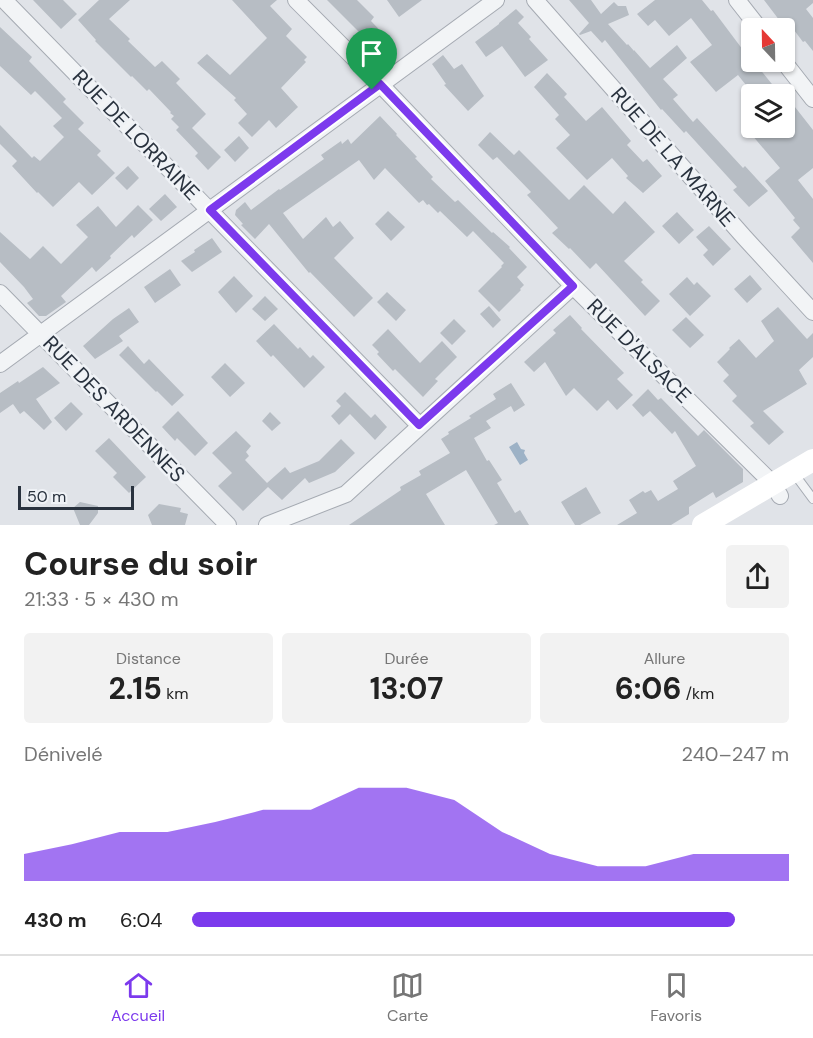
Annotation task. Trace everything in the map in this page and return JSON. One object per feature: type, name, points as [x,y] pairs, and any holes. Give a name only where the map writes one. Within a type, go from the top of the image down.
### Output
[{"type":"main road","points":[[702,525],[722,521],[776,490],[805,483],[813,460]]},
{"type":"street","name":"RUE DE LORRAINE","points":[[4,0],[419,425]]},
{"type":"street","name":"RUE D'ALSACE","points":[[296,0],[380,84],[573,286],[776,490]]},
{"type":"street","points":[[0,364],[496,0]]},
{"type":"street","name":"RUE DE LA MARNE","points":[[535,0],[813,312]]},
{"type":"street","points":[[737,0],[751,18]]},
{"type":"street","points":[[792,72],[813,99]]},
{"type":"street","points":[[267,525],[346,494],[573,286]]},
{"type":"street","name":"RUE DES ARDENNES","points":[[0,293],[228,525]]},
{"type":"water","points":[[517,442],[521,449],[525,450],[524,453],[528,460],[520,465],[509,447]]},
{"type":"building","points":[[33,0],[63,0],[77,14],[61,29]]},
{"type":"building","points":[[99,0],[130,0],[109,19],[155,67],[162,61],[180,79],[176,83],[206,114],[192,128],[221,157],[208,170],[195,156],[198,153],[176,130],[179,127],[171,119],[174,116],[171,112],[149,89],[147,91],[131,77],[95,41],[78,20]]},
{"type":"building","points":[[232,0],[277,0],[270,6],[292,29],[286,36],[307,57],[304,60],[306,62],[281,88],[298,107],[276,128],[269,120],[252,137],[238,123],[247,114],[234,100],[236,98],[197,63],[207,54],[230,75],[267,38]]},
{"type":"building","points":[[327,0],[357,0],[374,17],[371,21],[393,44],[378,58],[358,36],[361,34]]},
{"type":"building","points":[[387,0],[422,0],[399,17]]},
{"type":"building","points":[[569,0],[591,0],[601,14],[614,2],[618,6],[626,6],[629,15],[608,24],[650,68],[677,45],[687,58],[663,79],[678,95],[673,99],[693,122],[697,118],[743,168],[745,166],[768,191],[749,207],[733,190],[737,187],[686,131],[684,133],[661,110],[605,40],[602,43],[591,31],[579,34],[589,23]]},
{"type":"building","points":[[655,0],[702,0],[711,11],[713,10],[741,47],[741,72],[762,72],[772,84],[745,84],[738,75],[716,92],[690,62],[712,45],[691,18],[669,36],[655,20],[648,26],[637,14]]},
{"type":"building","points":[[764,0],[813,0],[813,3],[806,9],[813,18],[813,51],[795,31],[795,18],[778,18]]},
{"type":"building","points":[[516,9],[524,17],[518,23],[548,60],[525,77],[502,46],[486,57],[475,42]]},
{"type":"building","points":[[0,27],[32,57],[29,61],[66,99],[63,102],[84,123],[78,129],[101,151],[97,155],[115,173],[92,195],[79,182],[53,207],[12,166],[17,161],[0,144],[0,125],[32,158],[34,156],[40,161],[64,137],[53,126],[62,118],[35,91],[31,95],[0,66]]},
{"type":"building","points":[[443,55],[454,69],[462,64],[484,96],[468,111],[444,85],[446,84],[432,64]]},
{"type":"building","points":[[547,73],[567,94],[564,97],[586,121],[602,107],[631,141],[627,145],[643,162],[647,159],[662,176],[643,193],[626,178],[628,176],[612,158],[587,180],[556,148],[570,135],[555,119],[559,115],[534,87]]},
{"type":"building","points":[[795,107],[813,130],[813,168],[798,180],[813,199],[813,263],[791,237],[800,228],[793,220],[795,218],[765,181],[780,168],[754,138],[795,138]]},
{"type":"building","points":[[380,116],[417,157],[415,158],[433,177],[431,179],[510,247],[527,267],[517,277],[524,285],[521,290],[499,312],[478,291],[504,263],[473,231],[467,237],[440,211],[438,213],[423,200],[419,203],[385,168],[374,180],[359,160],[283,213],[303,239],[326,217],[333,227],[340,221],[354,238],[334,258],[373,298],[354,317],[309,273],[269,224],[255,239],[241,225],[243,224],[235,215],[236,210],[245,202],[251,210],[324,159],[321,155],[341,141],[342,144],[348,139],[351,144]]},
{"type":"building","points":[[490,132],[514,155],[519,150],[569,200],[584,185],[613,214],[625,201],[655,232],[624,261],[660,301],[645,316],[596,263],[590,269],[552,233],[558,228],[527,195],[531,192],[497,157],[493,160],[478,145]]},
{"type":"building","points":[[239,136],[249,148],[235,162],[224,150]]},
{"type":"building","points":[[128,166],[139,178],[127,190],[115,178]]},
{"type":"building","points":[[165,194],[177,207],[161,221],[149,209]]},
{"type":"building","points":[[138,205],[153,220],[134,238],[132,235],[96,272],[92,267],[61,296],[66,302],[46,316],[39,316],[27,303],[33,299],[0,262],[0,232],[30,259],[43,246],[61,264],[88,237],[76,225],[98,206],[116,227]]},
{"type":"building","points":[[388,211],[405,227],[391,241],[375,224]]},
{"type":"building","points":[[677,212],[694,230],[679,244],[662,226]]},
{"type":"building","points":[[709,226],[731,249],[713,266],[703,255],[708,250],[696,237]]},
{"type":"building","points":[[212,238],[222,252],[192,272],[181,261]]},
{"type":"building","points":[[170,269],[181,285],[155,303],[144,287]]},
{"type":"building","points":[[750,275],[762,289],[747,303],[734,289]]},
{"type":"building","points":[[234,276],[253,296],[236,313],[218,292]]},
{"type":"building","points":[[687,277],[694,285],[697,282],[711,296],[690,316],[669,294]]},
{"type":"building","points":[[387,292],[406,310],[396,321],[377,302]]},
{"type":"building","points":[[265,296],[278,309],[265,321],[252,309]]},
{"type":"building","points":[[489,306],[501,320],[493,328],[480,314]]},
{"type":"building","points":[[778,307],[807,339],[813,333],[813,357],[799,370],[807,384],[763,411],[784,432],[769,445],[750,426],[754,423],[732,401],[737,396],[723,381],[729,375],[717,362],[739,339],[756,358],[774,341],[761,321]]},
{"type":"building","points":[[129,308],[139,322],[119,336],[123,341],[95,359],[83,346]]},
{"type":"building","points":[[570,315],[624,373],[617,379],[633,395],[617,410],[608,400],[597,411],[574,388],[566,396],[545,362],[534,372],[524,362],[556,333],[553,330]]},
{"type":"building","points":[[686,317],[704,335],[690,348],[672,330]]},
{"type":"building","points":[[454,319],[466,331],[452,345],[440,333]]},
{"type":"building","points":[[274,324],[298,349],[300,347],[310,358],[313,355],[325,367],[304,388],[273,355],[271,357],[256,341]]},
{"type":"building","points":[[388,329],[420,363],[442,341],[457,357],[435,379],[438,381],[423,397],[395,369],[393,371],[372,345]]},
{"type":"building","points":[[128,346],[144,364],[149,359],[184,395],[172,406],[156,392],[119,355]]},
{"type":"building","points":[[225,363],[245,383],[230,397],[211,377]]},
{"type":"building","points":[[43,367],[60,383],[36,399],[52,422],[44,430],[24,411],[20,414],[13,404],[0,413],[0,393]]},
{"type":"building","points":[[511,383],[525,405],[514,412],[511,406],[486,421],[491,428],[474,438],[487,461],[489,460],[502,480],[497,483],[515,513],[520,510],[529,525],[494,525],[498,523],[466,470],[426,494],[445,525],[349,525],[401,490],[400,487],[421,475],[419,471],[450,453],[441,439],[471,418],[469,416],[496,399],[493,394]]},
{"type":"building","points":[[648,389],[658,400],[661,398],[698,436],[704,430],[743,469],[743,482],[716,498],[713,492],[689,507],[689,514],[671,525],[617,525],[637,513],[629,500],[643,491],[645,493],[651,490],[658,501],[678,489],[673,481],[696,466],[675,431],[672,434],[650,411],[643,417],[632,405]]},
{"type":"building","points":[[345,392],[371,418],[375,414],[387,427],[375,440],[350,414],[339,425],[331,416],[341,406],[336,401]]},
{"type":"building","points":[[71,402],[83,414],[66,431],[54,418]]},
{"type":"building","points":[[178,411],[208,443],[195,456],[177,438],[175,441],[162,427]]},
{"type":"building","points":[[270,412],[281,423],[272,431],[262,421]]},
{"type":"building","points":[[236,431],[251,446],[246,452],[249,456],[245,460],[267,483],[285,467],[290,473],[319,461],[341,439],[355,453],[335,472],[309,483],[305,478],[282,500],[268,487],[243,511],[218,486],[232,473],[212,453]]},
{"type":"building","points":[[109,438],[146,477],[129,493],[113,477],[117,473],[95,451]]},
{"type":"building","points":[[586,487],[601,513],[580,525],[575,525],[561,502]]},
{"type":"building","points":[[80,502],[98,506],[98,513],[89,525],[80,525],[73,508]]},
{"type":"building","points":[[159,504],[181,508],[180,512],[188,514],[185,525],[152,525],[148,515]]},
{"type":"route","points":[[380,84],[573,286],[419,425],[210,210],[372,90],[380,84]]}]
